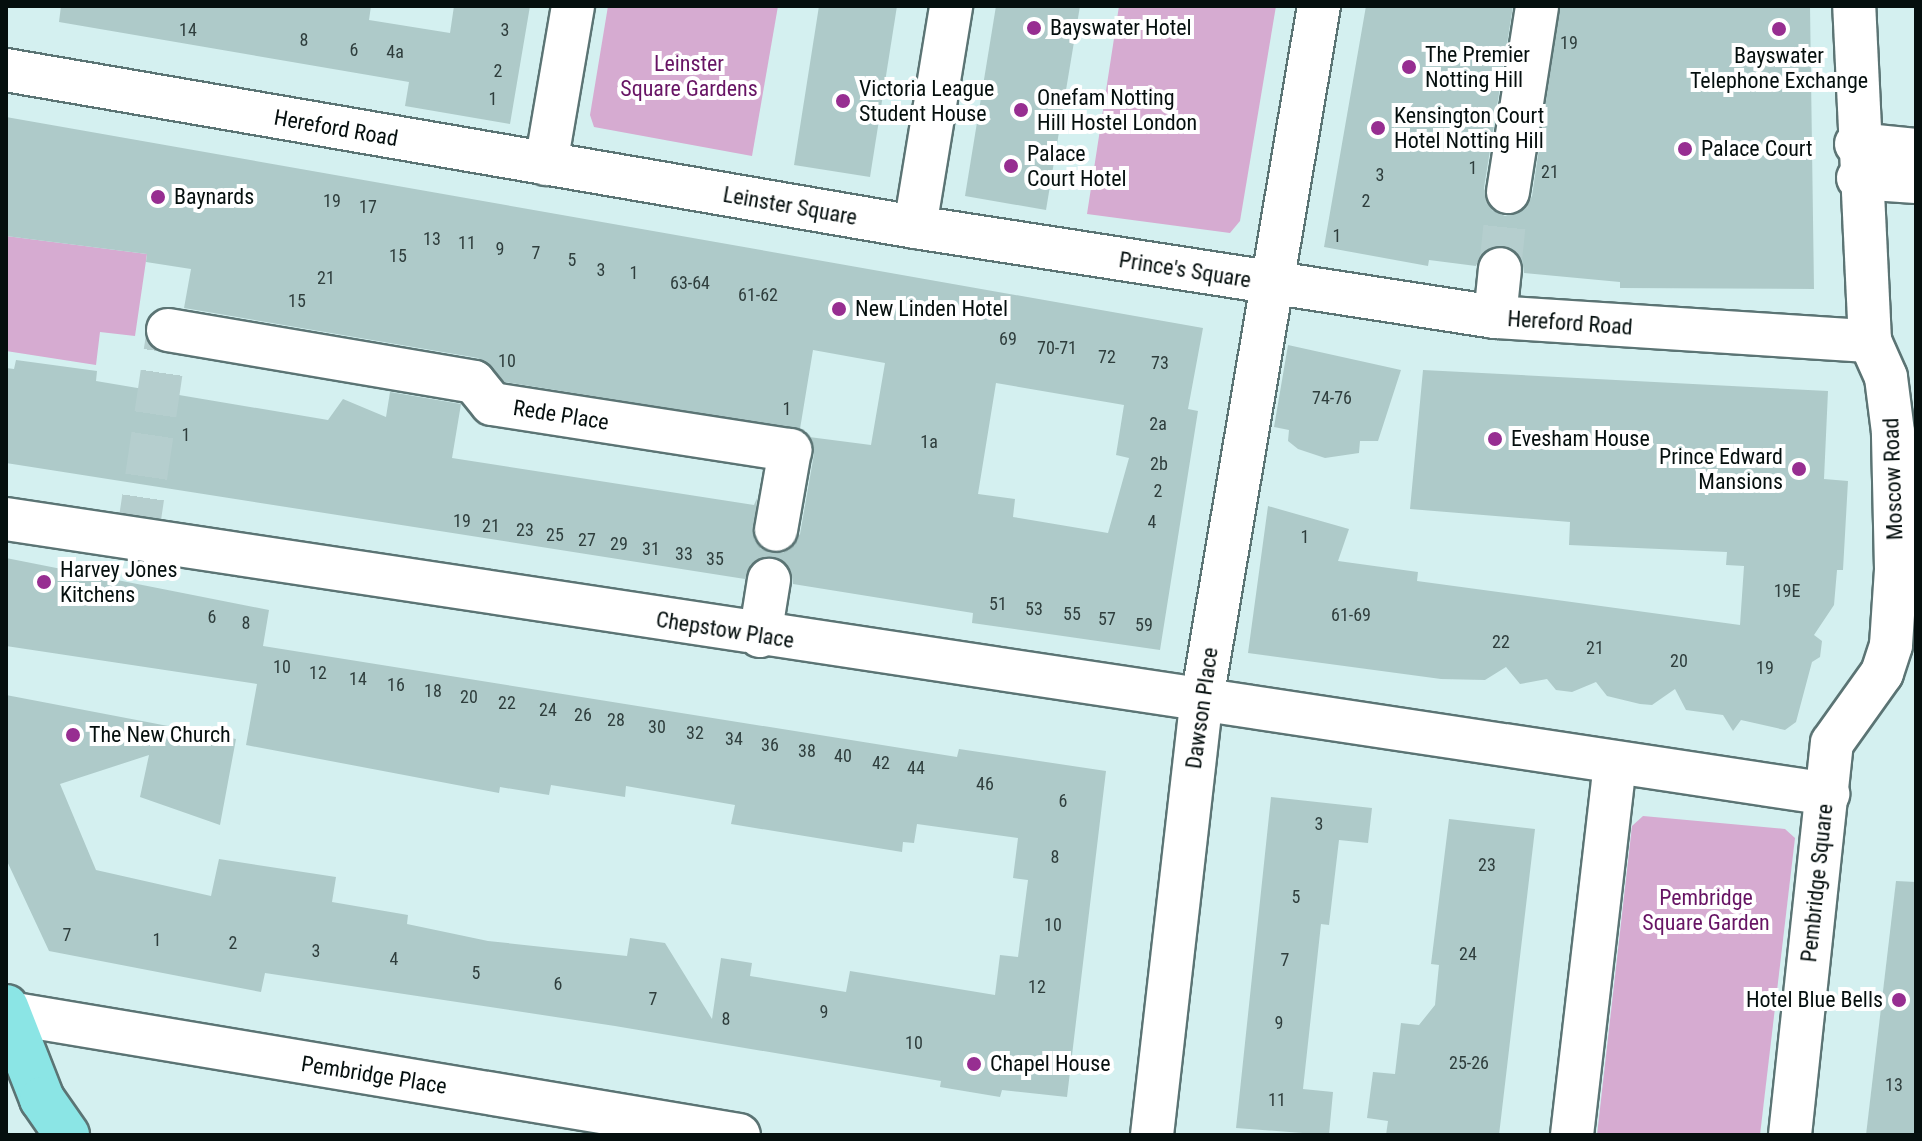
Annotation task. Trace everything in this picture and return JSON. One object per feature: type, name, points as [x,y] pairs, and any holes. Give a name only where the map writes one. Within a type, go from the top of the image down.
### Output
[{"type":"main road","points":[[7,1010],[42,1099],[67,1135]]},
{"type":"street","points":[[546,164],[573,6]]},
{"type":"street","points":[[915,227],[951,6]]},
{"type":"street","name":"Prince's Square","points":[[915,227],[1272,284],[1319,6]]},
{"type":"street","points":[[1508,192],[1537,6]]},
{"type":"street","name":"Moscow Road","points":[[1828,794],[1832,743],[1882,673],[1891,645],[1898,484],[1890,366],[1857,161],[1854,6]]},
{"type":"street","name":"Hereford Road","points":[[6,70],[665,184]]},
{"type":"street","points":[[1857,161],[1916,150]]},
{"type":"street","points":[[1857,161],[1916,182]]},
{"type":"street","name":"Leinster Square","points":[[665,184],[915,227]]},
{"type":"street","points":[[1495,317],[1500,269]]},
{"type":"street","name":"Hereford Road","points":[[1272,284],[1495,317],[1890,366]]},
{"type":"street","name":"Dawson Place","points":[[1152,1135],[1202,699],[1272,284]]},
{"type":"street","name":"Rede Place","points":[[168,330],[474,382],[492,404],[790,450],[776,530]]},
{"type":"street","name":"Chepstow Place","points":[[6,519],[760,636],[1202,699],[1444,741]]},
{"type":"street","points":[[760,636],[769,580]]},
{"type":"street","name":"Pembridge Square","points":[[1444,741],[1828,794],[1790,1135]]},
{"type":"street","points":[[1572,1135],[1615,766]]},
{"type":"street","name":"Pembridge Place","points":[[7,1010],[739,1135]]},
{"type":"green space","name":"Leinster Square Gardens","points":[[608,6],[778,6],[752,156],[594,127],[590,115]]},
{"type":"green space","points":[[1119,6],[1276,6],[1240,221],[1230,233],[1087,214]]},
{"type":"green space","points":[[6,236],[147,254],[135,336],[100,332],[96,365],[6,351]]},
{"type":"green space","name":"Pembridge Square Garden","points":[[1643,816],[1785,829],[1795,838],[1760,1135],[1597,1135],[1632,826]]},
{"type":"building","points":[[61,6],[371,6],[369,20],[450,33],[454,6],[530,6],[510,124],[405,106],[409,82],[59,22]]},
{"type":"building","name":"Victoria League Student House","points":[[819,6],[897,6],[870,177],[794,165]]},
{"type":"building","points":[[996,6],[1080,6],[1046,210],[965,196]]},
{"type":"building","points":[[1366,6],[1513,6],[1484,188],[1492,210],[1505,216],[1526,208],[1532,196],[1560,6],[1810,6],[1814,289],[1620,288],[1620,282],[1524,273],[1522,259],[1502,245],[1481,254],[1476,266],[1429,260],[1428,266],[1324,247]]},
{"type":"building","points":[[6,117],[1203,328],[1188,409],[1198,411],[1160,650],[972,623],[973,613],[793,584],[791,571],[774,557],[751,564],[745,579],[6,463],[6,368],[14,369],[16,360],[97,371],[96,381],[328,420],[343,399],[386,417],[390,392],[461,404],[452,458],[754,505],[757,498],[754,539],[761,549],[783,553],[800,534],[814,454],[809,437],[871,445],[885,363],[813,350],[800,429],[505,382],[478,358],[184,308],[191,269],[146,262],[147,254],[6,236]],"holes":[[[996,383],[1124,405],[1116,455],[1129,458],[1108,533],[1013,517],[1015,499],[978,494]]]},
{"type":"building","points":[[1288,345],[1401,370],[1378,441],[1360,441],[1359,453],[1325,458],[1298,449],[1288,441],[1289,430],[1274,427]]},
{"type":"building","points":[[1423,370],[1828,391],[1824,479],[1848,481],[1843,570],[1837,570],[1834,605],[1814,635],[1822,641],[1820,657],[1812,662],[1796,722],[1785,730],[1741,720],[1733,731],[1723,715],[1686,710],[1675,689],[1652,705],[1640,704],[1607,696],[1596,682],[1572,692],[1556,690],[1547,679],[1520,684],[1506,667],[1485,680],[1441,679],[1248,653],[1268,506],[1349,529],[1338,561],[1418,572],[1417,581],[1740,625],[1744,566],[1726,565],[1727,552],[1569,545],[1570,522],[1410,509]]},
{"type":"building","points":[[6,558],[269,610],[263,646],[957,757],[959,749],[1106,771],[1067,1097],[1002,1090],[1000,1097],[940,1087],[941,1081],[615,1026],[265,973],[261,992],[49,951],[6,859],[6,695],[236,739],[220,825],[140,797],[149,755],[60,784],[96,870],[211,896],[219,859],[336,877],[332,902],[408,915],[407,924],[488,941],[627,956],[630,938],[665,943],[712,1019],[721,958],[752,963],[750,976],[846,992],[850,971],[995,995],[1000,955],[1018,957],[1028,880],[1013,878],[1018,838],[917,824],[914,843],[903,842],[902,852],[731,824],[735,805],[626,786],[625,797],[551,785],[549,795],[500,787],[499,793],[246,745],[257,684],[6,646]]},
{"type":"building","points":[[1271,797],[1372,808],[1368,843],[1339,840],[1329,925],[1321,924],[1303,1089],[1333,1092],[1329,1135],[1236,1128]]},
{"type":"building","points":[[1449,819],[1535,829],[1499,1135],[1386,1135],[1388,1121],[1367,1118],[1373,1072],[1395,1074],[1401,1023],[1419,1025],[1435,1005],[1439,965],[1431,964]]},
{"type":"building","points":[[1896,881],[1916,882],[1916,1135],[1866,1135]]},
{"type":"tunnel","points":[[1500,269],[1508,192]]},
{"type":"tunnel","points":[[137,539],[168,330]]},
{"type":"place","name":"Bayswater Hotel","points":[[1034,28]]},
{"type":"place","name":"Bayswater Telephone Exchange","points":[[1779,29]]},
{"type":"place","name":"The Premier Notting Hill","points":[[1409,67]]},
{"type":"place","name":"Victoria League Student House","points":[[843,101]]},
{"type":"place","name":"Onefam Notting Hill Hostel London","points":[[1021,110]]},
{"type":"place","name":"Kensington Court Hotel Notting Hill","points":[[1378,128]]},
{"type":"place","name":"Palace Court","points":[[1685,149]]},
{"type":"place","name":"Palace Court Hotel","points":[[1011,166]]},
{"type":"place","name":"Baynards","points":[[158,197]]},
{"type":"place","name":"New Linden Hotel","points":[[839,309]]},
{"type":"place","name":"Evesham House","points":[[1495,439]]},
{"type":"place","name":"Prince Edward Mansions","points":[[1799,469]]},
{"type":"place","name":"Harvey Jones Kitchens","points":[[44,582]]},
{"type":"place","name":"The New Church","points":[[73,735]]},
{"type":"place","name":"Hotel Blue Bells","points":[[1899,1000]]},
{"type":"place","name":"Chapel House","points":[[974,1064]]}]
